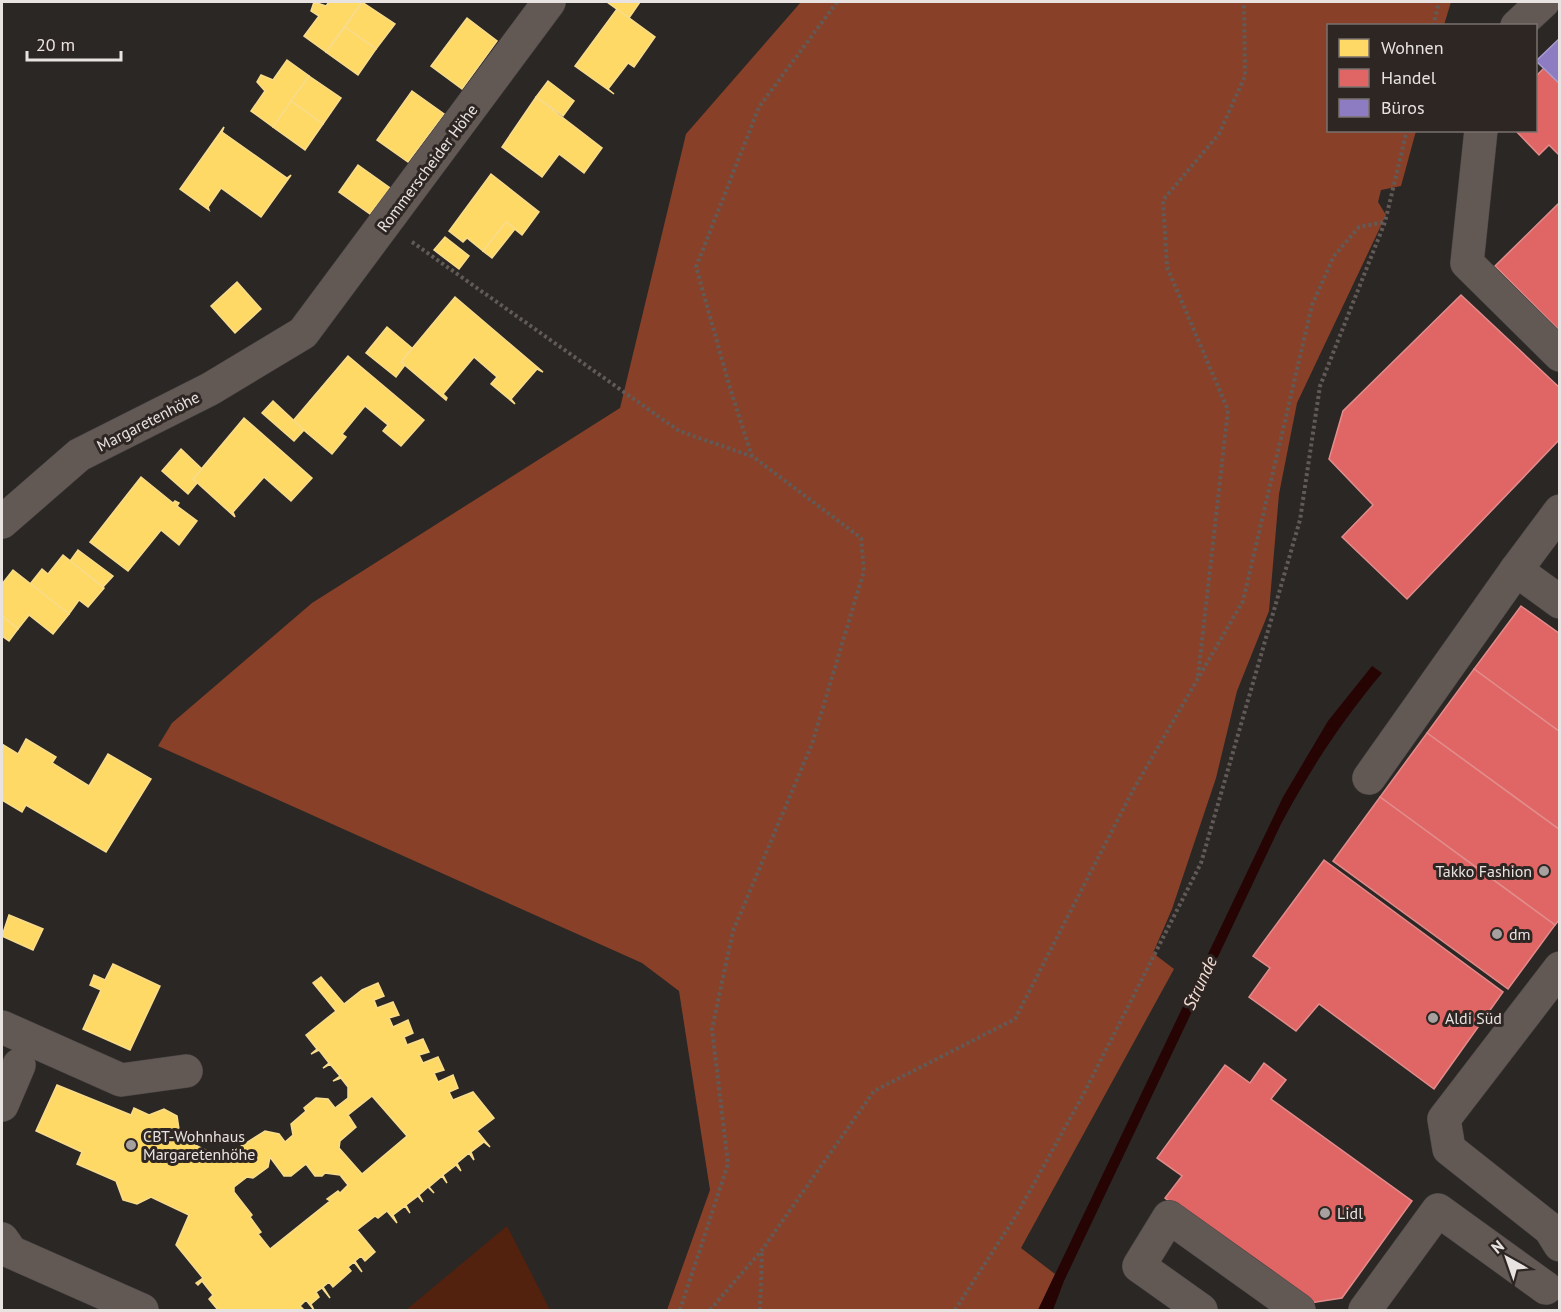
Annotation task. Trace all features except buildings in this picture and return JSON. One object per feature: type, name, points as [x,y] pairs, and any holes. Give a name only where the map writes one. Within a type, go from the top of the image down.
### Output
[{"type":"street","name":"Rommerscheider Höhe","points":[[303,333],[549,2]]},
{"type":"street","points":[[1519,24],[1543,2]]},
{"type":"street","points":[[1481,132],[1467,263],[1560,355]]},
{"type":"street","name":"Margaretenhöhe","points":[[2,522],[79,455],[210,389],[303,333]]},
{"type":"street","points":[[1369,778],[1560,511]]},
{"type":"street","points":[[1516,570],[1560,602]]},
{"type":"street","points":[[1560,968],[1444,1119],[1449,1149],[1550,1229],[1560,1245]]},
{"type":"street","points":[[2,1027],[121,1080],[186,1071]]},
{"type":"street","points":[[2,1105],[19,1065]]},
{"type":"street","points":[[1365,1311],[1438,1210],[1545,1293]]},
{"type":"street","points":[[1201,1311],[1139,1266],[1169,1217],[1299,1311]]},
{"type":"street","points":[[2,1239],[10,1252],[142,1311]]},
{"type":"path","points":[[752,456],[696,267],[759,107],[837,2]]},
{"type":"path","points":[[1198,679],[1228,410],[1167,267],[1163,200],[1220,134],[1245,76],[1244,2]]},
{"type":"path","points":[[1434,24],[1439,2]]},
{"type":"path","points":[[955,1311],[1017,1214],[1082,1097],[1201,863],[1300,520],[1320,387],[1384,222],[1406,132]]},
{"type":"path","points":[[710,1311],[762,1250],[874,1091],[1015,1018],[1132,792],[1244,601],[1312,305],[1334,256],[1359,227],[1384,222]]},
{"type":"path","points":[[386,223],[680,431],[752,456],[861,537],[864,571],[812,744],[733,931],[712,1029],[728,1164],[680,1311]]},
{"type":"path","points":[[760,1311],[762,1250]]},
{"type":"shaded area","points":[[801,2],[1451,2],[1444,24],[1327,24],[1327,132],[1416,132],[1401,186],[1381,190],[1378,202],[1386,215],[1297,403],[1279,494],[1269,611],[1237,691],[1216,778],[1172,909],[1153,953],[1174,969],[1021,1248],[1055,1274],[1038,1310],[667,1310],[710,1190],[679,991],[642,963],[158,746],[172,723],[312,603],[620,408],[686,134]]},
{"type":"shaded area","points":[[507,1226],[550,1310],[406,1310]]},
{"type":"water","name":"Strunde","points":[[1372,666],[1382,673],[1327,746],[1281,824],[1064,1281],[1053,1310],[1038,1310],[1283,797],[1328,721]]},
{"type":"place","name":"Takko Fashion","points":[[1544,871]]},
{"type":"place","name":"dm","points":[[1497,934]]},
{"type":"place","name":"Aldi Süd","points":[[1433,1018]]},
{"type":"place","name":"CBT-Wohnhaus Margaretenhöhe","points":[[131,1145]]},
{"type":"place","name":"Lidl","points":[[1325,1213]]}]
